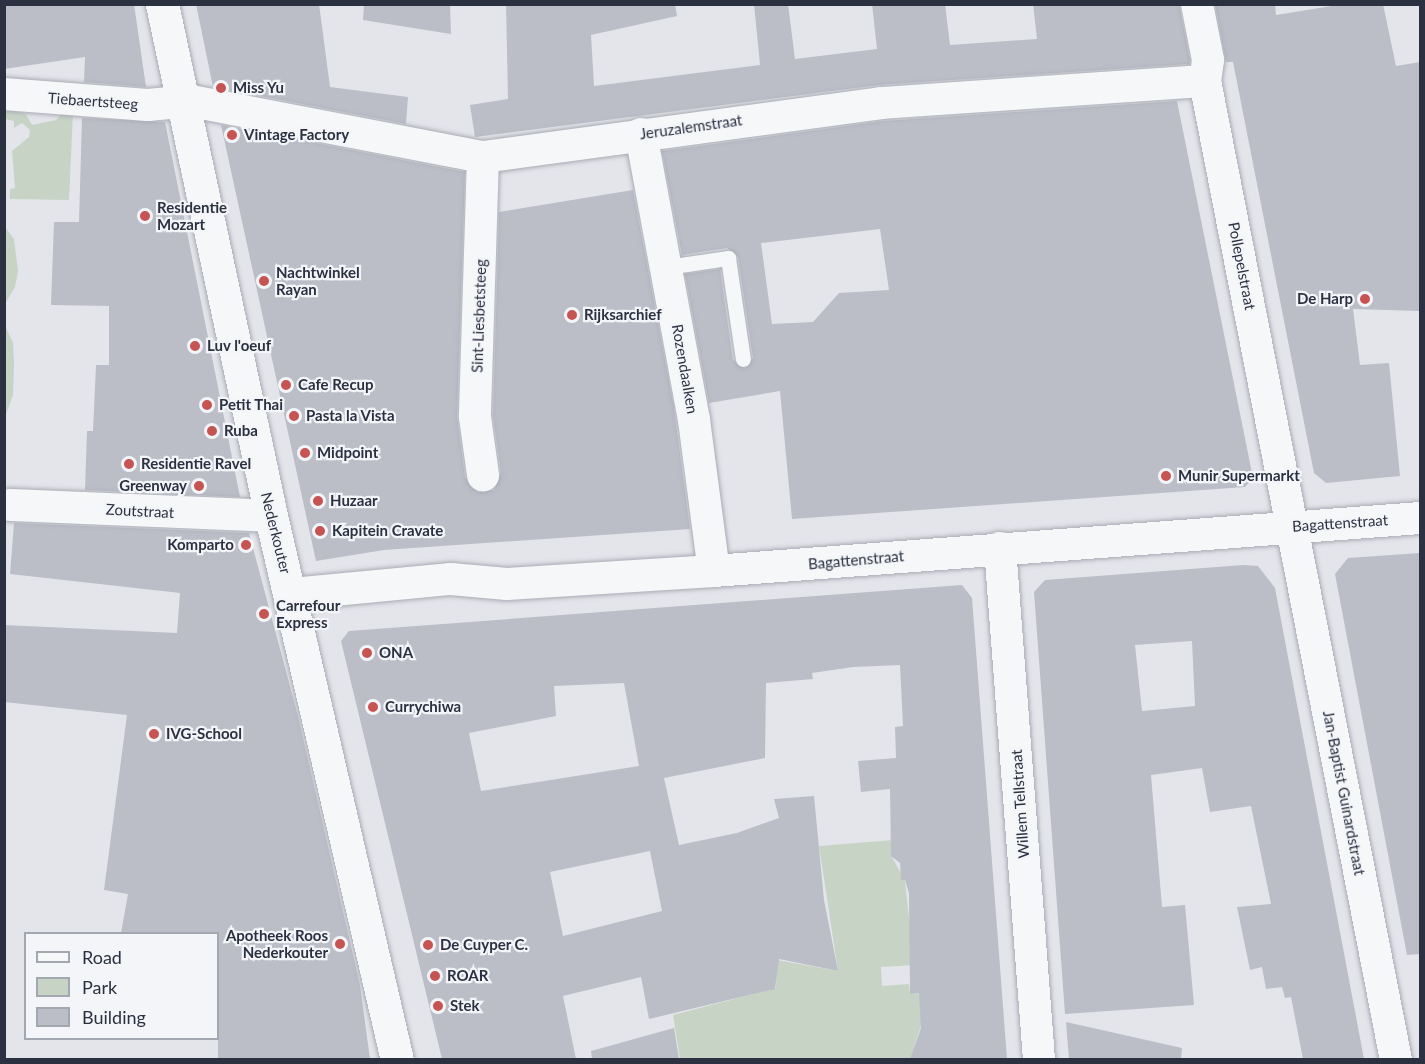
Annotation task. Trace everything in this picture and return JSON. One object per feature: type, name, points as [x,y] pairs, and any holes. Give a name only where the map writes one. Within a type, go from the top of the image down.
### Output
[{"type":"street","name":"Nederkouter","points":[[162,4],[271,516],[292,594],[397,1059]]},
{"type":"street","name":"Pollepelstraat","points":[[1197,4],[1208,60],[1205,81],[1292,527]]},
{"type":"street","name":"Jeruzalemstraat","points":[[181,101],[483,157],[881,103],[1205,81]]},
{"type":"street","name":"Tiebaertsteeg","points":[[4,94],[148,105],[181,101]]},
{"type":"street","name":"Rozendaalken","points":[[641,134],[667,267],[714,571]]},
{"type":"street","name":"Sint-Liesbetsteeg","points":[[483,157],[475,417],[483,475]]},
{"type":"street","name":"Zoutstraat","points":[[7,505],[271,516]]},
{"type":"street","name":"Bagattenstraat","points":[[292,594],[452,579],[507,584],[714,571],[1420,518]]},
{"type":"street","name":"Jan-Baptist Guinardstraat","points":[[1292,527],[1396,1059]]},
{"type":"street","name":"Willem Tellstraat","points":[[1000,548],[1039,1059]]},
{"type":"lane","points":[[667,267],[728,258],[743,359]]},
{"type":"green space","points":[[5,109],[26,114],[32,125],[56,120],[63,112],[73,113],[69,200],[10,199],[10,189],[15,188],[12,151],[29,137],[30,130],[22,123],[14,128],[14,121],[5,119]]},
{"type":"green space","points":[[5,227],[14,239],[18,271],[15,287],[5,304]]},
{"type":"green space","points":[[5,325],[13,343],[14,363],[13,395],[5,417]]},
{"type":"green space","points":[[893,840],[891,855],[905,881],[914,965],[881,967],[882,986],[909,984],[910,994],[922,993],[923,1020],[914,1047],[918,1059],[680,1059],[673,1015],[776,988],[777,960],[838,971],[819,846]]},
{"type":"building","points":[[4,4],[134,4],[146,87],[84,82],[85,57],[4,69]]},
{"type":"building","points":[[196,4],[319,4],[330,87],[408,97],[406,124],[213,87]]},
{"type":"building","points":[[364,4],[450,4],[451,34],[363,20]]},
{"type":"building","points":[[506,4],[675,4],[677,16],[591,35],[594,86],[760,65],[754,4],[788,4],[795,59],[877,49],[872,4],[945,4],[950,45],[1037,39],[1033,4],[1179,4],[1190,60],[1189,64],[879,85],[475,137],[470,105],[508,99]]},
{"type":"building","points":[[1215,4],[1275,4],[1276,15],[1344,4],[1383,4],[1396,66],[1420,62],[1420,311],[1353,309],[1360,365],[1389,363],[1400,476],[1326,483],[1314,473],[1233,62],[1226,62]]},
{"type":"building","points":[[1177,101],[1253,478],[1245,487],[792,519],[780,391],[709,403],[685,274],[720,269],[733,360],[745,368],[753,358],[738,257],[727,248],[682,255],[662,151],[883,121]],"holes":[[[880,229],[889,290],[839,293],[813,322],[772,324],[761,243]]]},
{"type":"building","points":[[82,118],[165,122],[240,497],[85,490],[87,431],[93,431],[96,365],[109,365],[109,306],[51,305],[54,222],[79,222]]},
{"type":"building","points":[[221,125],[465,172],[457,417],[465,477],[477,492],[494,490],[501,473],[493,416],[499,212],[633,190],[674,408],[690,529],[384,550],[316,561]]},
{"type":"building","points":[[14,523],[249,533],[298,716],[360,985],[370,1059],[218,1059],[219,932],[121,932],[128,894],[104,890],[127,715],[4,702],[4,625],[177,633],[180,593],[10,574]]},
{"type":"building","points":[[1420,553],[1420,954],[1407,955],[1335,574],[1348,558]]},
{"type":"building","points":[[1243,565],[1258,566],[1275,588],[1364,1059],[1303,1059],[1291,997],[1285,998],[1282,987],[1266,989],[1262,967],[1250,970],[1237,907],[1271,904],[1251,806],[1210,812],[1202,768],[1151,775],[1162,907],[1185,905],[1194,1005],[1065,1014],[1034,592],[1045,580]],"holes":[[[1192,641],[1195,706],[1142,711],[1135,645]]]},
{"type":"building","points":[[962,585],[972,598],[1007,1059],[910,1059],[921,1028],[919,993],[910,994],[909,893],[905,880],[901,880],[900,863],[891,856],[890,789],[861,792],[858,761],[896,758],[895,727],[903,726],[900,665],[853,667],[812,673],[813,679],[766,683],[765,758],[664,778],[679,845],[737,833],[779,818],[774,799],[814,796],[824,900],[838,971],[779,959],[775,989],[649,1019],[641,977],[563,996],[576,1059],[442,1059],[341,641],[349,631]],"holes":[[[624,683],[639,766],[481,791],[469,733],[556,716],[554,686]],[[650,851],[662,911],[563,936],[550,872]]]},
{"type":"building","points":[[1066,1022],[1182,1048],[1181,1059],[1069,1059]]},
{"type":"building","points":[[674,1028],[679,1059],[592,1059],[591,1051]]},
{"type":"place","name":"Miss Yu","points":[[221,88]]},
{"type":"place","name":"Vintage Factory","points":[[232,135]]},
{"type":"place","name":"Residentie Mozart","points":[[145,216]]},
{"type":"place","name":"Nachtwinkel Rayan","points":[[264,281]]},
{"type":"place","name":"De Harp","points":[[1365,299]]},
{"type":"place","name":"Rijksarchief","points":[[572,315]]},
{"type":"place","name":"Luv l'oeuf","points":[[195,346]]},
{"type":"place","name":"Cafe Recup","points":[[286,385]]},
{"type":"place","name":"Petit Thai","points":[[207,405]]},
{"type":"place","name":"Pasta la Vista","points":[[294,416]]},
{"type":"place","name":"Ruba","points":[[212,431]]},
{"type":"place","name":"Midpoint","points":[[305,453]]},
{"type":"place","name":"Residentie Ravel","points":[[129,464]]},
{"type":"place","name":"Munir Supermarkt","points":[[1166,476]]},
{"type":"place","name":"Greenway","points":[[199,486]]},
{"type":"place","name":"Huzaar","points":[[318,501]]},
{"type":"place","name":"Kapitein Cravate","points":[[320,531]]},
{"type":"place","name":"Komparto","points":[[246,545]]},
{"type":"place","name":"Carrefour Express","points":[[264,614]]},
{"type":"place","name":"ONA","points":[[367,653]]},
{"type":"place","name":"Currychiwa","points":[[373,707]]},
{"type":"place","name":"IVG-School","points":[[154,734]]},
{"type":"place","name":"Apotheek Roos Nederkouter","points":[[340,944]]},
{"type":"place","name":"De Cuyper C.","points":[[428,945]]},
{"type":"place","name":"ROAR","points":[[435,976]]},
{"type":"place","name":"Stek","points":[[438,1006]]}]
